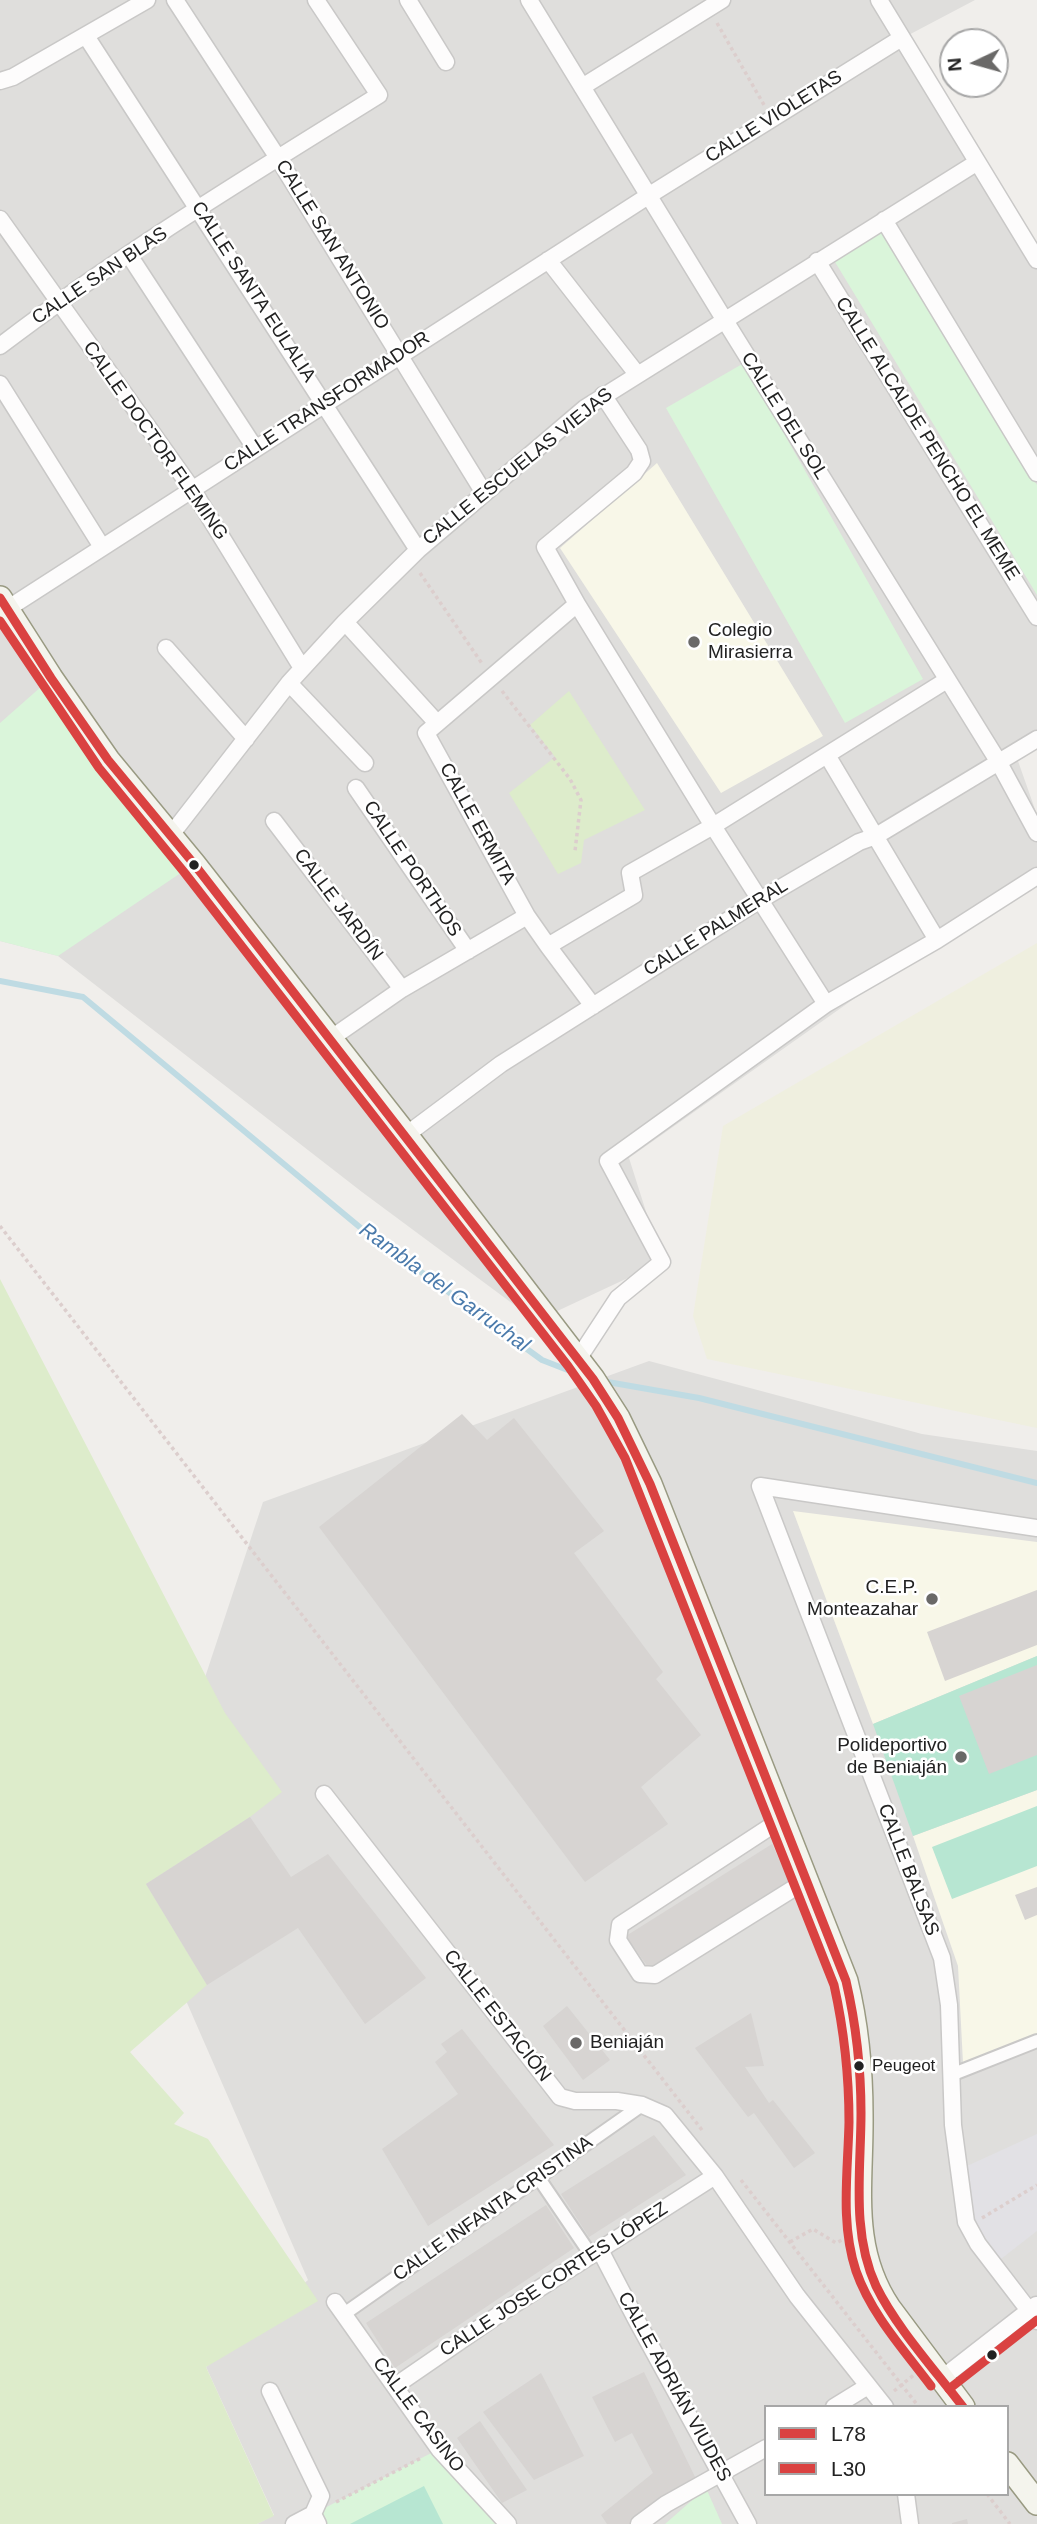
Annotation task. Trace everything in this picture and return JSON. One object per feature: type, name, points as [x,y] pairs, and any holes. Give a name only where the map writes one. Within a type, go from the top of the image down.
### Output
[{"type":"main road","points":[[4,604],[79,719],[406,1135],[578,1359],[618,1419],[650,1485],[846,1981],[857,2034],[861,2091],[861,2233],[866,2264],[879,2293],[960,2405]]},
{"type":"main road","points":[[1009,2467],[1037,2502]]},
{"type":"street","points":[[0,81],[13,77],[147,0]]},
{"type":"street","name":"CALLE SAN ANTONIO","points":[[175,0],[278,158],[484,493]]},
{"type":"street","name":"CALLE SAN BLAS","points":[[0,346],[129,255],[379,94],[316,0]]},
{"type":"street","points":[[408,0],[446,62]]},
{"type":"street","name":"CALLE DEL SOL","points":[[529,0],[723,320],[998,761],[1037,833]]},
{"type":"street","points":[[879,0],[900,39],[1037,260]]},
{"type":"street","points":[[582,87],[715,4]]},
{"type":"street","name":"CALLE SANTA EULALIA","points":[[86,36],[325,404],[414,554]]},
{"type":"street","name":"CALLE VIOLETAS","points":[[648,196],[900,39]]},
{"type":"street","name":"CALLE ESCUELAS VIEJAS","points":[[170,836],[302,668],[414,554],[484,493],[603,395],[976,163]]},
{"type":"street","name":"CALLE TRANSFORMADOR","points":[[4,604],[102,547],[648,196]]},
{"type":"street","name":"CALLE DOCTOR FLEMING","points":[[0,219],[192,489],[302,668]]},
{"type":"street","points":[[884,220],[1037,473]]},
{"type":"street","points":[[129,255],[255,448]]},
{"type":"street","points":[[548,260],[638,374]]},
{"type":"street","name":"CALLE ALCALDE PENCHO EL MEME","points":[[817,261],[1037,617]]},
{"type":"street","points":[[0,384],[102,547]]},
{"type":"street","points":[[603,395],[639,450],[642,461],[634,472],[545,547],[713,826],[826,1004]]},
{"type":"street","points":[[431,728],[577,604]]},
{"type":"street","name":"CALLE ERMITA","points":[[345,622],[431,728],[527,916],[593,1006]]},
{"type":"street","points":[[166,648],[246,739]]},
{"type":"street","points":[[548,946],[634,895],[630,873],[713,826],[947,680]]},
{"type":"street","points":[[289,683],[365,763]]},
{"type":"street","name":"CALLE PALMERAL","points":[[406,1135],[501,1064],[760,900],[859,842],[876,836],[1037,739]]},
{"type":"street","points":[[827,755],[937,940]]},
{"type":"street","name":"CALLE PORTHOS","points":[[356,788],[468,951]]},
{"type":"street","name":"CALLE JARDÍN","points":[[274,821],[402,989]]},
{"type":"street","points":[[578,1359],[618,1298],[662,1262],[608,1161],[826,1004],[937,940],[1037,876]]},
{"type":"street","points":[[330,1039],[402,989],[527,916]]},
{"type":"street","name":"CALLE BALSAS","points":[[1034,2312],[978,2244],[968,2226],[953,2125],[949,2005],[942,1958],[760,1486],[1037,1528]]},
{"type":"street","name":"CALLE ESTACIÓN","points":[[324,1794],[560,2097],[575,2101],[617,2101],[642,2105],[665,2115],[715,2176],[797,2296],[883,2404]]},
{"type":"street","points":[[782,1819],[620,1925],[618,1940],[640,1974],[655,1975],[807,1880]]},
{"type":"street","points":[[951,2075],[1037,2041]]},
{"type":"street","name":"CALLE INFANTA CRISTINA","points":[[339,2308],[538,2178],[642,2105]]},
{"type":"street","name":"CALLE JOSE CORTES LÓPEZ","points":[[395,2386],[504,2311],[715,2176]]},
{"type":"street","points":[[538,2178],[596,2252]]},
{"type":"street","name":"CALLE ADRIÁN VIUDES","points":[[596,2252],[722,2473],[748,2524]]},
{"type":"street","name":"CALLE CASINO","points":[[339,2308],[439,2449],[508,2524]]},
{"type":"street","points":[[935,2371],[1034,2312]]},
{"type":"street","points":[[837,2405],[868,2386]]},
{"type":"street","points":[[270,2390],[321,2496],[315,2519],[293,2524]]},
{"type":"street","points":[[639,2524],[666,2504],[764,2449]]},
{"type":"street","points":[[906,2496],[910,2524]]},
{"type":"path","points":[[715,4],[772,119]]},
{"type":"path","points":[[414,554],[491,677],[570,779],[581,800],[575,851]]},
{"type":"path","points":[[0,1226],[705,2133]]},
{"type":"path","points":[[739,2176],[917,2405]]},
{"type":"path","points":[[968,2226],[1037,2185]]},
{"type":"path","points":[[790,2242],[813,2229],[836,2243],[861,2233]]},
{"type":"path","points":[[883,2404],[902,2385],[935,2371]]},
{"type":"path","points":[[315,2519],[439,2449]]},
{"type":"path","points":[[989,2496],[1010,2524]]},
{"type":"shaded area","points":[[0,0],[975,0],[901,39],[1037,258],[1037,749],[1018,761],[1037,815],[1037,877],[937,940],[629,1158],[662,1262],[536,1321],[362,1192],[58,956],[0,941]]},
{"type":"shaded area","name":"Colegio Mirasierra","points":[[657,463],[823,736],[721,793],[560,548]]},
{"type":"shaded area","points":[[649,1361],[922,1434],[1037,1451],[1037,2524],[257,2524],[274,2515],[206,2367],[308,2280],[136,1886],[263,1502]]},
{"type":"shaded area","name":"C.E.P. Monteazahar","points":[[793,1511],[1037,1542],[1037,1656],[873,1724]]},
{"type":"shaded area","points":[[1037,1790],[1037,2034],[963,2063],[958,1966],[913,1836]]},
{"type":"shaded area","points":[[1037,2134],[1037,2231],[1001,2259],[979,2231],[973,2211],[967,2166]]},
{"type":"green space","points":[[881,227],[1037,485],[1037,595],[832,257]]},
{"type":"green space","points":[[744,363],[923,679],[845,723],[666,408]]},
{"type":"green space","points":[[51,678],[194,864],[58,956],[0,941],[0,723]]},
{"type":"green space","points":[[569,691],[645,810],[584,840],[581,863],[558,874],[509,793],[555,757],[530,725]]},
{"type":"green space","points":[[1037,943],[1037,1428],[707,1359],[693,1316],[723,1126]]},
{"type":"green space","points":[[0,1279],[225,1713],[282,1792],[250,1817],[146,1884],[207,1985],[130,2052],[184,2113],[174,2124],[208,2139],[318,2301],[206,2367],[274,2516],[257,2524],[0,2524]]},
{"type":"green space","name":"Polideportivo de Beniaján","points":[[1037,1656],[1037,1790],[913,1836],[873,1724]]},
{"type":"green space","points":[[1037,1806],[1037,1866],[952,1899],[932,1847]]},
{"type":"green space","points":[[439,2449],[508,2524],[318,2524],[313,2514]]},
{"type":"green space","points":[[424,2486],[443,2524],[350,2524]]},
{"type":"green space","points":[[706,2488],[722,2524],[665,2524]]},
{"type":"building","points":[[462,1414],[487,1440],[514,1418],[604,1531],[574,1553],[663,1672],[656,1679],[701,1735],[641,1787],[668,1824],[585,1882],[319,1527]]},
{"type":"building","points":[[1037,1590],[1037,1645],[945,1681],[927,1632]]},
{"type":"building","points":[[1037,1665],[1037,1755],[989,1774],[959,1696]]},
{"type":"building","points":[[250,1817],[291,1877],[328,1854],[426,1978],[365,2024],[298,1928],[207,1985],[146,1884]]},
{"type":"building","points":[[772,1844],[789,1881],[650,1970],[626,1936]]},
{"type":"building","points":[[1037,1887],[1037,1915],[1025,1920],[1015,1895]]},
{"type":"building","name":"Beniaján","points":[[567,2006],[610,2060],[583,2080],[543,2026]]},
{"type":"building","points":[[751,2013],[764,2066],[745,2067],[769,2103],[773,2100],[815,2153],[794,2168],[754,2113],[748,2117],[695,2048]]},
{"type":"building","points":[[462,2029],[554,2145],[428,2226],[382,2149],[458,2094],[435,2062],[447,2052],[441,2044]]},
{"type":"building","points":[[654,2135],[686,2175],[589,2237],[561,2194]]},
{"type":"building","points":[[546,2205],[574,2248],[395,2368],[366,2323]]},
{"type":"building","points":[[644,2372],[696,2479],[632,2524],[607,2524],[601,2515],[653,2473],[632,2433],[615,2442],[592,2397]]},
{"type":"building","points":[[541,2373],[584,2456],[534,2480],[483,2412]]},
{"type":"building","points":[[480,2421],[527,2490],[502,2503],[457,2438]]},
{"type":"building","points":[[967,2519],[968,2524],[952,2524],[952,2523]]},
{"type":"waterway","name":"Rambla del Garruchal","points":[[0,981],[83,997],[362,1229],[542,1360],[578,1374]]},
{"type":"waterway","name":"Rambla del Garruchal","points":[[602,1381],[699,1398],[1037,1483]]},
{"type":"transit line","name":"L78","points":[[0,598],[108,760],[194,864],[593,1379],[618,1418],[650,1484],[846,1981],[859,2063],[859,2201],[868,2265],[876,2286],[894,2317],[961,2405]]},
{"type":"transit line","name":"L30","points":[[0,621],[99,768],[184,872],[568,1366],[596,1406],[625,1458],[834,1985],[847,2070],[849,2122],[846,2216],[856,2271],[879,2317],[931,2386]]},
{"type":"transit line","name":"L30","points":[[949,2389],[1037,2320]]},
{"type":"place","name":"Colegio Mirasierra","points":[[694,642]]},
{"type":"place","name":"C.E.P. Monteazahar","points":[[932,1599]]},
{"type":"place","name":"Polideportivo de Beniaján","points":[[961,1757]]},
{"type":"place","name":"Beniaján","points":[[576,2043]]},
{"type":"place","name":"Peugeot","points":[[859,2066]]}]
